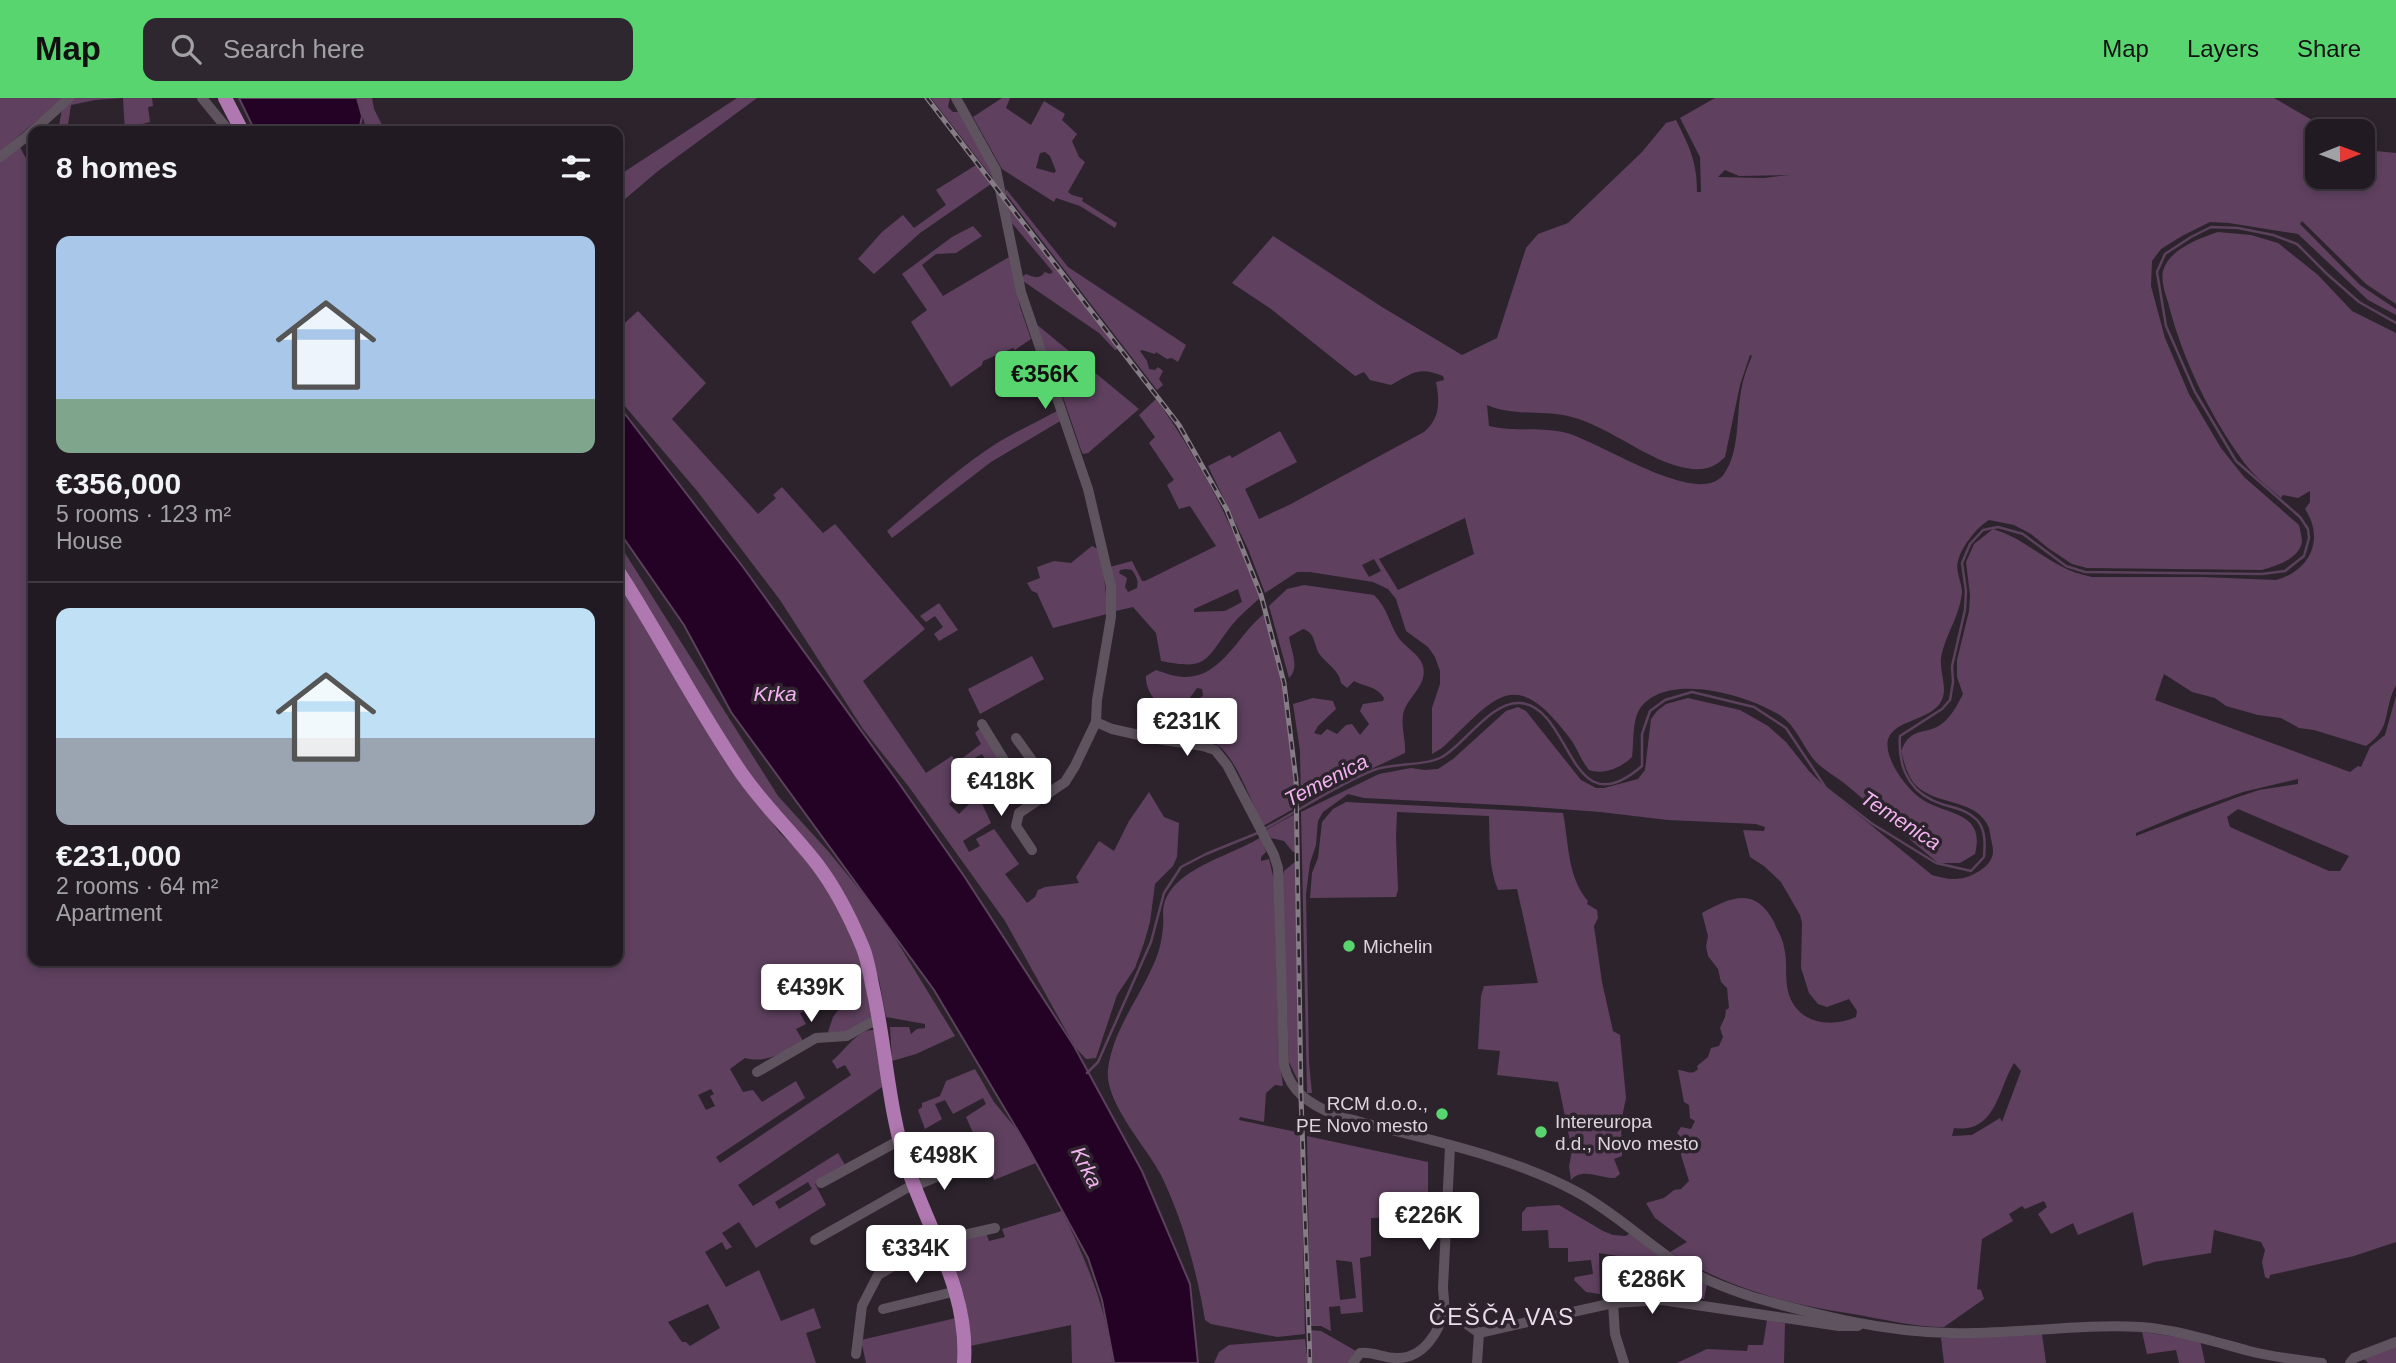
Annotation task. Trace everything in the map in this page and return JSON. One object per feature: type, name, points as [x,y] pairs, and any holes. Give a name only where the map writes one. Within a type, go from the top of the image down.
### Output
[{"type":"main road","points":[[225,98],[239,126]]},
{"type":"main road","points":[[623,578],[725,749],[761,801],[816,862],[834,887],[864,950],[880,1022],[900,1140],[914,1185],[957,1291],[962,1312],[964,1363]]},
{"type":"street","points":[[37,126],[69,98]]},
{"type":"street","points":[[202,98],[225,126]]},
{"type":"street","points":[[956,98],[996,170],[1021,292],[1088,489],[1111,587],[1111,617],[1097,700],[1096,722],[1065,782],[1019,813],[1016,826],[1032,850]]},
{"type":"street","points":[[0,157],[28,134]]},
{"type":"street","points":[[1096,722],[1112,729],[1215,750],[1227,765],[1275,855],[1278,868],[1284,1065],[1291,1085],[1308,1102],[1335,1115],[1507,1163],[1569,1188],[1606,1211],[1681,1266],[1719,1285],[1788,1307],[1880,1326],[1948,1333],[1985,1334],[2101,1326],[2140,1327],[2193,1334],[2249,1351],[2322,1363]]},
{"type":"street","points":[[982,723],[1015,778],[1040,799]]},
{"type":"street","points":[[1016,738],[1036,766],[1030,788]]},
{"type":"street","points":[[757,1072],[816,1038],[847,1036],[870,1023],[880,1022]]},
{"type":"street","points":[[821,1183],[900,1140]]},
{"type":"street","points":[[1353,1363],[1360,1353],[1400,1359],[1421,1351],[1436,1331],[1444,1308],[1450,1146]]},
{"type":"street","points":[[815,1240],[914,1185],[961,1167]]},
{"type":"street","points":[[856,1354],[862,1306],[878,1275],[937,1241],[995,1228]]},
{"type":"street","points":[[883,1308],[957,1291]]},
{"type":"street","points":[[1444,1308],[1479,1333],[1613,1303],[1662,1300],[1839,1326],[1880,1326]]},
{"type":"street","points":[[1613,1303],[1615,1335],[1624,1363]]},
{"type":"street","points":[[1477,1363],[1479,1333]]},
{"type":"street","points":[[2350,1363],[2354,1358],[2396,1342]]},
{"type":"shaded area","points":[[0,98],[63,98],[28,126],[0,152]]},
{"type":"shaded area","points":[[73,98],[123,98],[71,105],[68,126],[59,126],[62,109]]},
{"type":"shaded area","points":[[123,98],[152,98],[153,106],[148,107],[150,122],[125,126]]},
{"type":"shaded area","points":[[357,98],[372,98],[382,126],[365,126]]},
{"type":"shaded area","points":[[737,98],[757,98],[658,171],[623,201],[623,173]]},
{"type":"shaded area","points":[[931,98],[950,98],[948,107],[953,112],[961,112],[989,160],[995,181]]},
{"type":"shaded area","points":[[1002,98],[1010,98],[1006,108],[1031,125],[1044,101],[1065,114],[1062,120],[1077,134],[1072,141],[1079,157],[1085,162],[1068,192],[1083,198],[1082,201],[1117,223],[1115,228],[1080,206],[1056,198],[1054,202],[1002,169],[973,117]],"holes":[[[1045,152],[1050,156],[1056,171],[1054,173],[1036,168],[1040,153]]]},
{"type":"shaded area","points":[[1715,98],[2274,98],[2310,119],[2305,119],[2305,189],[2375,189],[2375,151],[2396,153],[2396,304],[2366,284],[2302,221],[2300,224],[2360,285],[2396,309],[2396,315],[2368,300],[2298,234],[2210,222],[2161,249],[2152,261],[2151,286],[2165,338],[2189,394],[2221,448],[2244,477],[2299,525],[2302,542],[2292,557],[2262,570],[2087,568],[2072,564],[2014,525],[1989,520],[1966,544],[1957,565],[1962,588],[1961,601],[1941,658],[1944,690],[1941,702],[1922,717],[1899,727],[1891,734],[1887,745],[1893,765],[1912,791],[1930,804],[1961,816],[1975,829],[1975,854],[1960,863],[1938,863],[1818,764],[1785,719],[1764,707],[1727,694],[1686,689],[1667,691],[1651,698],[1637,715],[1632,757],[1618,767],[1606,771],[1589,770],[1572,741],[1550,714],[1533,701],[1518,695],[1504,696],[1491,703],[1432,754],[1432,708],[1440,684],[1440,671],[1428,647],[1406,631],[1396,599],[1388,589],[1373,582],[1310,572],[1297,572],[1265,593],[1248,549],[1208,466],[1230,455],[1232,458],[1280,431],[1297,462],[1245,489],[1259,519],[1424,432],[1436,416],[1436,382],[1444,380],[1443,376],[1416,372],[1391,385],[1370,380],[1364,372],[1355,376],[1271,309],[1232,283],[1273,236],[1462,355],[1497,338],[1526,248],[1538,234],[1568,223],[1642,152],[1666,123],[1676,120],[1685,138],[1696,171],[1697,192],[1701,192],[1700,157],[1680,118]],"holes":[[[1725,170],[1739,176],[1789,175],[1764,178],[1718,177]],[[1750,355],[1752,356],[1741,391],[1733,455],[1724,474],[1711,483],[1693,484],[1671,478],[1563,432],[1489,426],[1487,405],[1508,411],[1572,417],[1658,459],[1686,468],[1712,467],[1725,457],[1740,385]],[[1465,518],[1474,554],[1398,590],[1379,559]],[[1374,559],[1381,571],[1369,577],[1362,565]]]},
{"type":"shaded area","points":[[20,147],[28,162],[28,966],[623,966],[623,592],[751,795],[780,833],[809,861],[841,912],[862,962],[873,1018],[842,1036],[828,1032],[833,1017],[850,994],[848,981],[835,969],[823,971],[822,975],[834,985],[824,998],[800,1013],[806,1024],[796,1029],[803,1041],[768,1058],[745,1058],[730,1069],[743,1092],[753,1090],[762,1102],[796,1081],[805,1098],[716,1157],[720,1163],[851,1075],[845,1065],[837,1069],[832,1061],[857,1036],[868,1030],[874,1030],[885,1085],[738,1185],[753,1206],[838,1153],[845,1165],[815,1184],[826,1205],[756,1248],[739,1222],[722,1233],[732,1247],[726,1250],[722,1242],[705,1252],[726,1287],[759,1270],[781,1321],[814,1308],[821,1328],[806,1333],[816,1363],[0,1363],[0,160]],"holes":[[[711,1089],[714,1094],[710,1096],[715,1106],[706,1110],[698,1095]],[[808,1182],[812,1189],[779,1209],[775,1202]],[[708,1304],[720,1328],[690,1346],[682,1342],[668,1322]]]},
{"type":"shaded area","points":[[976,165],[991,184],[920,233],[874,274],[858,259],[882,232],[903,215],[914,228],[946,205],[936,190]]},
{"type":"shaded area","points":[[1006,189],[1068,267],[1186,345],[1178,362],[1156,352],[1140,351],[1149,369],[1155,370],[1158,367],[1163,371],[1159,379],[1163,385],[1157,390],[1006,194]]},
{"type":"shaded area","points":[[1008,206],[1118,349],[1115,350],[1099,333],[1023,281],[1022,277],[1026,274],[1036,277],[1045,272],[1053,272],[1011,222]]},
{"type":"shaded area","points":[[973,226],[982,236],[956,253],[936,254],[922,265],[943,296],[1009,257],[1020,307],[1031,339],[1015,350],[1013,348],[983,361],[982,365],[951,387],[911,322],[927,310],[902,274],[952,237]]},
{"type":"shaded area","points":[[2218,232],[2251,235],[2278,243],[2318,275],[2352,311],[2396,333],[2396,685],[2380,732],[2366,746],[2299,728],[2281,718],[2226,706],[2215,698],[2192,692],[2164,674],[2155,700],[2350,772],[2358,766],[2361,767],[2370,747],[2385,735],[2396,696],[2396,1242],[2354,1256],[2270,1275],[2269,1279],[2265,1277],[2262,1262],[2265,1250],[2261,1242],[2214,1230],[2211,1253],[2143,1266],[2133,1212],[2078,1235],[2073,1223],[2051,1234],[2038,1214],[2047,1207],[2044,1201],[2025,1209],[2022,1206],[2009,1214],[2013,1221],[1982,1239],[1977,1289],[1981,1290],[1984,1299],[1944,1327],[1921,1326],[1781,1300],[1735,1285],[1670,1252],[1687,1242],[1655,1218],[1646,1203],[1664,1198],[1674,1190],[1681,1189],[1689,1181],[1681,1155],[1684,1140],[1677,1133],[1681,1127],[1691,1129],[1695,1121],[1690,1118],[1689,1105],[1684,1102],[1678,1070],[1690,1073],[1695,1071],[1708,1057],[1711,1048],[1719,1046],[1723,1037],[1720,1028],[1729,1008],[1727,988],[1708,956],[1708,936],[1702,913],[1733,899],[1751,899],[1759,903],[1774,922],[1782,941],[1789,995],[1794,1005],[1808,1018],[1826,1023],[1856,1017],[1857,1011],[1849,999],[1827,1007],[1818,1004],[1809,993],[1801,968],[1800,915],[1781,882],[1750,857],[1743,830],[1764,831],[1765,827],[1756,824],[1668,820],[1521,806],[1364,798],[1348,794],[1323,812],[1318,821],[1316,845],[1310,863],[1306,894],[1312,1093],[1307,1093],[1301,812],[1379,774],[1411,768],[1438,769],[1453,759],[1506,711],[1518,707],[1526,711],[1581,780],[1596,788],[1638,779],[1645,770],[1651,719],[1666,704],[1688,698],[1740,710],[1768,726],[1786,742],[1829,791],[1932,875],[1961,879],[1984,868],[1991,860],[1993,850],[1989,828],[1984,819],[1977,812],[1920,789],[1910,777],[1901,751],[1910,737],[1944,722],[1963,694],[1957,677],[1957,660],[1969,611],[1966,562],[1974,544],[1993,529],[2018,540],[2064,568],[2092,577],[2276,580],[2298,569],[2311,552],[2314,531],[2305,509],[2310,502],[2310,491],[2298,498],[2283,495],[2281,498],[2247,466],[2208,405],[2189,365],[2174,323],[2164,286],[2163,271],[2166,263],[2194,241]],"holes":[[[2298,779],[2298,784],[2259,790],[2136,836],[2136,833],[2184,813],[2243,792]],[[2238,809],[2349,856],[2340,871],[2329,871],[2230,827],[2227,817]],[[2014,1063],[2021,1071],[2002,1122],[2000,1118],[1972,1135],[1952,1136],[1954,1128],[1968,1128],[1987,1117],[1994,1108]]]},
{"type":"shaded area","points":[[638,311],[706,383],[672,419],[758,514],[776,498],[773,495],[782,487],[823,533],[835,524],[925,629],[863,681],[926,773],[952,756],[956,763],[981,744],[975,733],[982,727],[999,757],[949,804],[959,814],[978,795],[991,823],[963,841],[969,852],[980,846],[976,839],[994,829],[1019,864],[1005,874],[1027,903],[1035,897],[1038,890],[1045,887],[1079,883],[1076,877],[1099,841],[1114,851],[1129,821],[1149,792],[1164,817],[1179,823],[1177,857],[1173,866],[1155,884],[1144,943],[1135,968],[1117,995],[1096,1058],[1086,1059],[1075,1047],[1005,921],[909,787],[863,729],[780,600],[698,492],[623,404],[623,324]],"holes":[[[982,754],[988,764],[974,775],[958,767]]]},
{"type":"shaded area","points":[[1035,323],[1139,409],[1088,453],[1083,454],[1081,450]]},
{"type":"shaded area","points":[[1156,399],[1172,422],[1215,494],[1260,598],[1235,621],[1211,654],[1198,663],[1177,664],[1161,661],[1156,633],[1133,607],[1116,611],[1110,567],[1132,561],[1142,581],[1145,581],[1216,546],[1190,506],[1179,509],[1167,485],[1174,480],[1149,443],[1155,437],[1139,415]],"holes":[[[1120,570],[1132,570],[1138,583],[1137,588],[1128,592],[1125,587],[1127,578],[1119,573]],[[1238,589],[1242,602],[1225,611],[1194,612],[1194,609]]]},
{"type":"shaded area","points":[[1059,410],[1062,420],[991,462],[892,538],[887,531],[968,464],[997,443]]},
{"type":"shaded area","points":[[1092,546],[1098,549],[1100,557],[1107,614],[1053,628],[1037,593],[1032,591],[1027,583],[1040,578],[1037,567],[1054,561],[1071,563]]},
{"type":"shaded area","points":[[623,550],[778,796],[882,917],[955,1036],[916,1054],[892,1061],[890,1027],[909,1027],[911,1034],[917,1029],[925,1028],[925,1024],[886,1017],[879,980],[855,916],[755,786],[623,572]]},
{"type":"shaded area","points":[[1304,585],[1374,595],[1398,637],[1421,661],[1424,673],[1420,686],[1403,715],[1405,753],[1301,802],[1300,751],[1293,704],[1313,698],[1333,701],[1336,709],[1314,733],[1321,735],[1327,729],[1337,734],[1346,725],[1352,724],[1360,735],[1369,724],[1360,711],[1363,704],[1383,701],[1384,698],[1374,689],[1354,681],[1347,688],[1341,683],[1336,671],[1319,652],[1311,634],[1303,629],[1289,637],[1294,669],[1289,678],[1269,606],[1287,589]]},
{"type":"shaded area","points":[[939,603],[958,630],[939,641],[934,634],[943,627],[935,616],[926,622],[920,616]]},
{"type":"shaded area","points":[[1265,613],[1286,709],[1295,808],[1263,826],[1236,768],[1221,748],[1205,739],[1180,737],[1183,718],[1193,703],[1203,696],[1202,689],[1197,688],[1174,720],[1151,695],[1146,676],[1156,670],[1184,677],[1209,670],[1229,653]]},
{"type":"shaded area","points":[[1032,656],[1044,679],[980,714],[968,689]]},
{"type":"shaded area","points":[[1346,802],[1563,813],[1572,871],[1588,901],[1587,904],[1597,910],[1598,918],[1594,926],[1602,982],[1613,1031],[1620,1035],[1626,1098],[1621,1122],[1622,1156],[1614,1159],[1620,1174],[1615,1178],[1580,1174],[1571,1180],[1569,1166],[1572,1151],[1558,1082],[1497,1075],[1500,1051],[1478,1049],[1484,986],[1538,983],[1517,889],[1498,890],[1495,881],[1490,853],[1489,816],[1397,812],[1396,897],[1310,898],[1322,822],[1333,809]]},
{"type":"shaded area","points":[[1295,814],[1296,852],[1293,852],[1284,841],[1271,838],[1266,830]]},
{"type":"shaded area","points":[[1261,837],[1266,852],[1261,861],[1269,859],[1274,880],[1279,1055],[1283,1086],[1275,1085],[1266,1093],[1264,1122],[1240,1117],[1239,1120],[1301,1133],[1305,1334],[1277,1337],[1211,1324],[1205,1320],[1183,1229],[1162,1177],[1128,1125],[1113,1096],[1108,1069],[1120,1030],[1153,966],[1161,944],[1163,908],[1170,892],[1191,872]]},
{"type":"shaded area","points":[[1296,861],[1300,1085],[1289,1062],[1282,879],[1284,871]]},
{"type":"shaded area","points":[[975,1069],[1036,1163],[994,1180],[990,1171],[974,1178],[964,1160],[984,1149],[966,1117],[986,1104],[983,1098],[953,1114],[945,1100],[935,1104],[942,1119],[925,1129],[918,1110],[922,1103],[940,1096],[946,1081]]},
{"type":"shaded area","points":[[1307,1136],[1428,1162],[1428,1231],[1408,1233],[1403,1229],[1398,1217],[1371,1218],[1371,1256],[1360,1258],[1363,1312],[1341,1314],[1340,1306],[1329,1307],[1331,1331],[1321,1326],[1310,1326]],"holes":[[[1336,1260],[1352,1262],[1356,1298],[1340,1300]]]},
{"type":"shaded area","points":[[1559,1205],[1613,1235],[1626,1236],[1631,1232],[1707,1284],[1704,1299],[1649,1292],[1650,1261],[1599,1253],[1600,1294],[1586,1292],[1574,1280],[1575,1277],[1593,1274],[1591,1260],[1568,1262],[1568,1248],[1549,1248],[1548,1230],[1522,1231],[1522,1213],[1527,1207]]},
{"type":"shaded area","points":[[1062,1211],[1094,1285],[1106,1323],[1113,1363],[1072,1363],[1071,1325],[970,1346],[963,1292],[945,1242],[986,1233],[989,1241],[1005,1237],[1002,1229]]},
{"type":"shaded area","points":[[956,1318],[959,1363],[866,1363],[861,1340]]},
{"type":"shaded area","points":[[1767,1320],[1785,1323],[1784,1363],[1677,1363],[1707,1349],[1747,1351],[1748,1345],[1763,1345]]},
{"type":"shaded area","points":[[1310,1330],[1321,1331],[1356,1351],[1351,1363],[1313,1363]]},
{"type":"shaded area","points":[[2142,1332],[2200,1340],[2205,1363],[2179,1363],[2176,1350],[2147,1354]]},
{"type":"shaded area","points":[[2042,1334],[2046,1363],[1944,1363],[1941,1338]]},
{"type":"shaded area","points":[[1305,1339],[1308,1363],[1214,1363],[1219,1352],[1229,1345]]},
{"type":"shaded area","points":[[2396,1345],[2396,1363],[2368,1363],[2364,1359]]},
{"type":"water","points":[[239,98],[357,98],[362,116],[360,126],[253,126]]},
{"type":"water","name":"Krka","points":[[623,411],[743,567],[896,779],[964,876],[1074,1046],[1142,1171],[1190,1284],[1198,1363],[1114,1363],[1102,1300],[1088,1258],[1027,1146],[934,990],[731,712],[684,625],[623,537]]},
{"type":"waterway","name":"Temenica","points":[[1266,828],[1374,770],[1442,757],[1489,716],[1509,704],[1520,703],[1537,709],[1551,724],[1585,775],[1599,784],[1618,782],[1642,766],[1642,734],[1650,711],[1665,700],[1692,692],[1754,707],[1786,728],[1826,788],[1871,823],[1936,863],[1971,871],[1984,857],[1984,838],[1980,824],[1967,813],[1938,803],[1916,789],[1902,765],[1900,736],[1942,709],[1950,700],[1952,666],[1965,610],[1966,591],[1962,563],[1970,544],[1983,530],[1998,527],[2023,534],[2066,566],[2085,572],[2262,574],[2285,571],[2304,556],[2309,538],[2308,529],[2300,517],[2236,461],[2195,392],[2166,326],[2157,272],[2165,254],[2211,227],[2238,228],[2273,235],[2297,244],[2359,302],[2396,323]]},
{"type":"waterway","name":"Temenica","points":[[1087,1073],[1098,1062],[1151,942],[1164,893],[1181,867],[1260,832]]},
{"type":"railway","points":[[927,98],[1179,425],[1227,510],[1261,595],[1284,683],[1296,780],[1301,1096],[1310,1363]]},
{"type":"place","name":"Michelin","points":[[1349,946]]},
{"type":"place","name":"RCM d.o.o., PE Novo mesto","points":[[1442,1114]]},
{"type":"place","name":"Intereuropa d.d., Novo mesto","points":[[1541,1132]]},
{"type":"district","name":"ČEŠČA VAS","points":[[1502,1317]]}]
